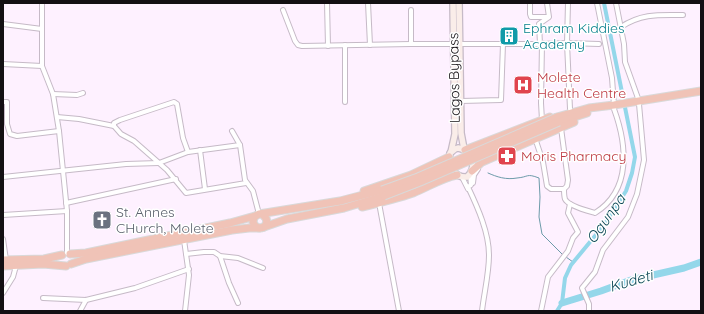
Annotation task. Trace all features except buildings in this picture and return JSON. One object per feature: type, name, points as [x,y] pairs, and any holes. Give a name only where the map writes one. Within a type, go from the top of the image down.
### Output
[{"type":"highway","points":[[4,262],[16,266],[43,264],[69,265],[90,258],[240,229],[262,228],[287,219],[415,184],[597,109],[616,107],[701,91]]},
{"type":"highway","points":[[638,103],[701,95]]},
{"type":"highway","points":[[464,150],[570,109],[586,107],[597,109]]},
{"type":"highway","points":[[471,173],[482,162],[512,149],[560,124]]},
{"type":"highway","points":[[342,205],[357,192],[410,175],[450,154]]},
{"type":"highway","points":[[4,262],[44,259],[66,254],[86,253],[230,223],[259,215],[342,205],[360,207],[379,203],[414,192],[447,177],[459,176]]},
{"type":"highway","points":[[259,215],[265,216],[267,220],[262,228],[254,225],[253,220],[259,215]]},
{"type":"highway","points":[[66,254],[60,261],[62,264],[69,265]]},
{"type":"highway","points":[[66,254],[73,258],[69,265]]},
{"type":"main road","name":"Lagos Bypass","points":[[453,3],[460,101],[461,139],[464,150]]},
{"type":"main road","name":"Lagos Bypass","points":[[450,154],[455,134],[456,44],[459,3]]},
{"type":"main road","points":[[455,149],[464,150],[471,158],[473,165],[471,173],[467,177],[459,176],[451,168],[450,154],[455,149]]},
{"type":"street","points":[[42,3],[42,66],[53,94],[59,131],[67,211],[66,254]]},
{"type":"street","points":[[327,3],[328,46]]},
{"type":"street","points":[[368,3],[370,45]]},
{"type":"street","points":[[530,3],[531,17],[549,17]]},
{"type":"street","points":[[547,3],[549,17]]},
{"type":"street","points":[[568,3],[567,43],[570,109]]},
{"type":"street","points":[[468,187],[472,184],[474,175],[481,166],[512,149],[536,141],[560,124],[568,180],[567,186],[564,189],[564,197],[570,204],[595,213],[607,204],[617,190],[624,166],[624,154],[612,78],[597,3]]},
{"type":"street","points":[[589,311],[589,304],[582,289],[595,272],[603,250],[628,217],[638,189],[644,160],[638,103],[625,62],[624,44],[616,3]]},
{"type":"street","points":[[283,10],[298,45],[599,44]]},
{"type":"street","points":[[411,10],[411,44]]},
{"type":"street","points":[[621,27],[646,16],[683,15]]},
{"type":"street","points":[[542,120],[541,44],[539,24],[549,17]]},
{"type":"street","points":[[3,24],[42,29]]},
{"type":"street","points":[[460,101],[501,100],[503,44]]},
{"type":"street","points":[[345,46],[345,102]]},
{"type":"street","points":[[3,64],[42,66]]},
{"type":"street","points":[[53,94],[77,95],[83,93]]},
{"type":"street","points":[[3,102],[7,102],[7,124],[10,134],[17,136],[59,131]]},
{"type":"street","points":[[114,126],[114,123],[120,120],[174,102],[177,104],[183,138],[188,152]]},
{"type":"street","points":[[56,117],[114,126],[121,134],[134,141],[159,163],[176,179],[186,193],[246,183]]},
{"type":"street","points":[[232,131],[240,145],[246,183],[253,191],[259,215]]},
{"type":"street","points":[[536,141],[547,186],[551,189],[564,189]]},
{"type":"street","points":[[3,177],[126,164],[159,163],[188,152],[240,145]]},
{"type":"street","points":[[200,150],[205,189]]},
{"type":"street","points":[[468,187],[471,185],[471,173]]},
{"type":"street","points":[[459,176],[472,196]]},
{"type":"street","points":[[66,203],[176,179]]},
{"type":"street","points":[[468,187],[485,230],[488,242],[489,256],[482,311]]},
{"type":"street","points":[[379,203],[399,311]]},
{"type":"street","points":[[541,311],[548,277],[568,251],[573,238],[578,232],[568,213],[570,204]]},
{"type":"street","points":[[3,215],[67,211]]},
{"type":"street","points":[[3,239],[4,262]]},
{"type":"street","points":[[184,240],[189,269],[189,282],[184,311]]},
{"type":"street","points":[[186,254],[214,252],[220,256],[238,258],[262,268]]},
{"type":"street","points":[[220,256],[229,283],[238,303]]},
{"type":"street","points":[[3,293],[13,277],[16,266]]},
{"type":"street","points":[[43,298],[86,300],[135,288],[189,269]]},
{"type":"street","points":[[80,311],[86,300]]},
{"type":"waterway","name":"Ogunpa","points":[[557,311],[562,303],[565,278],[571,265],[604,225],[626,191],[635,157],[604,3]]},
{"type":"waterway","points":[[488,173],[498,177],[513,179],[529,176],[539,178],[539,217],[542,234],[563,255]]},
{"type":"waterway","points":[[566,257],[573,262]]},
{"type":"waterway","name":"Kudeti","points":[[562,303],[631,280],[684,268],[701,262]]},
{"type":"place","name":"Ephram Kiddies Academy","points":[[509,36]]},
{"type":"place","name":"Molete Health Centre","points":[[523,85]]},
{"type":"place","name":"Moris Pharmacy","points":[[507,156]]},
{"type":"place","name":"St. Annes CHurch, Molete","points":[[102,220]]}]
